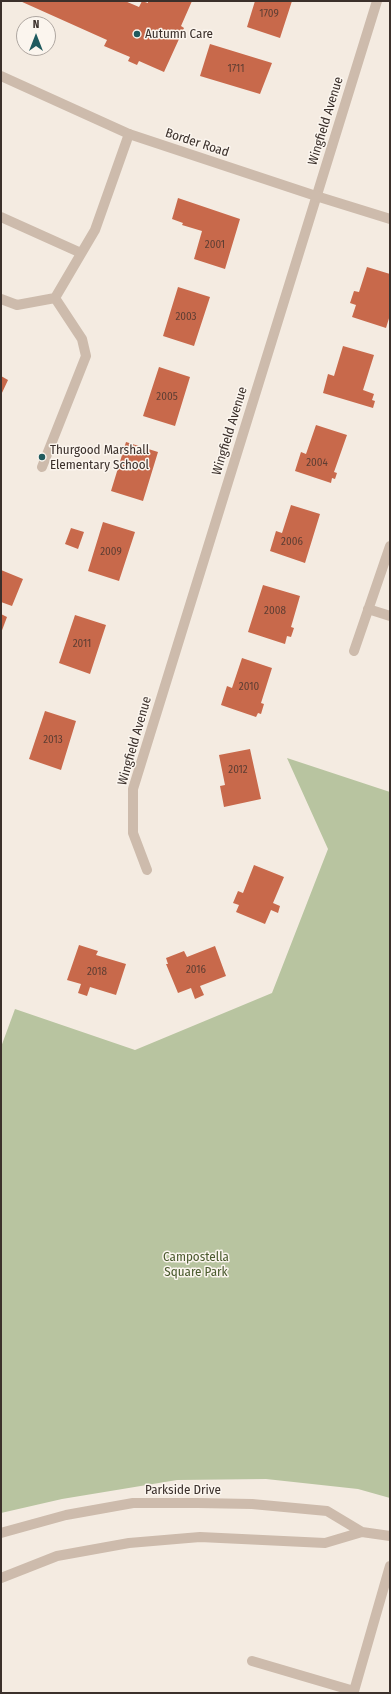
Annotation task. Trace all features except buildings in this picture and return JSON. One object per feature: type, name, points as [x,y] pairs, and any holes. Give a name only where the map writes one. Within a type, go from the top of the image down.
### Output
[{"type":"street","name":"Wingfield Avenue","points":[[147,870],[133,833],[133,789],[316,196],[378,1]]},
{"type":"street","name":"Border Road","points":[[1,76],[129,134],[390,219]]},
{"type":"street","points":[[1,300],[16,305],[55,298],[96,230],[129,134]]},
{"type":"street","points":[[1,217],[81,253]]},
{"type":"street","points":[[42,467],[86,356],[82,340],[55,298]]},
{"type":"street","points":[[354,651],[390,546]]},
{"type":"street","points":[[368,609],[390,616]]},
{"type":"street","name":"Parkside Drive","points":[[1,1533],[66,1514],[133,1503],[198,1503],[252,1504],[327,1511],[362,1532],[390,1536]]},
{"type":"street","name":"Parkside Drive","points":[[1,1578],[57,1556],[129,1543],[200,1537],[325,1543],[362,1532]]},
{"type":"street","points":[[252,1661],[354,1691],[390,1566]]},
{"type":"green space","name":"Campostella Square Park","points":[[287,758],[390,792],[390,1498],[358,1489],[266,1479],[177,1480],[62,1499],[1,1513],[1,1047],[15,1009],[135,1050],[272,993],[328,849]]},
{"type":"place","name":"Autumn Care","points":[[137,34]]},
{"type":"place","name":"Thurgood Marshall Elementary School","points":[[42,457]]}]
